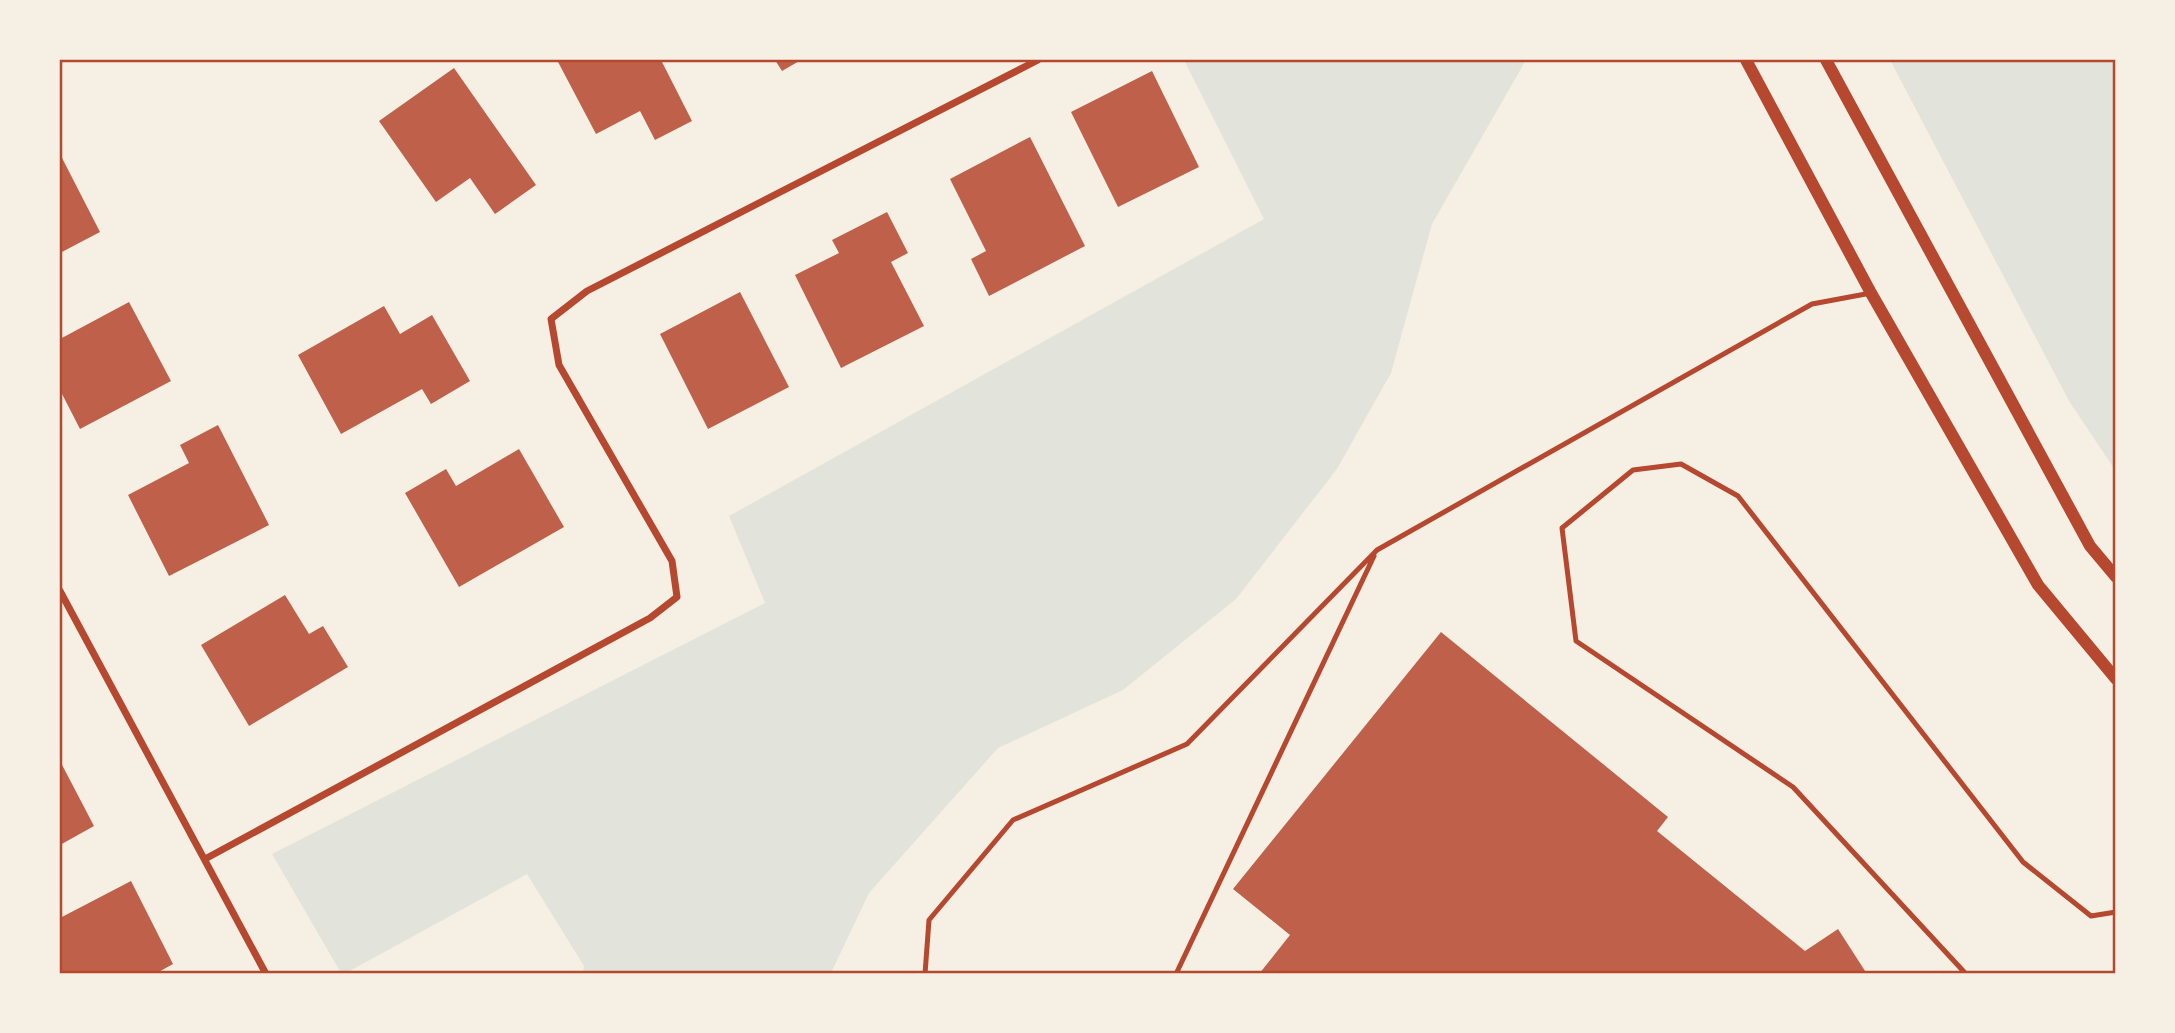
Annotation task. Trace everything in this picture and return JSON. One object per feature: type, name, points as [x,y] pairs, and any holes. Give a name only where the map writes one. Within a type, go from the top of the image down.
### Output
[{"type":"street","points":[[205,859],[650,618],[677,597],[672,561],[559,365],[551,319],[587,290],[1038,60]]},
{"type":"street","points":[[1746,60],[1871,293],[2038,585],[2116,679]]},
{"type":"street","points":[[1826,60],[2090,547],[2116,577]]},
{"type":"street","points":[[60,591],[266,974]]},
{"type":"lane","points":[[925,974],[929,920],[1013,820],[1187,744],[1377,550],[1812,304],[1871,293]]},
{"type":"lane","points":[[1966,974],[1793,787],[1576,641],[1562,528],[1633,470],[1681,464],[1738,496],[2023,862],[2091,916],[2116,912]]},
{"type":"lane","points":[[1177,974],[1377,550]]},
{"type":"shaded area","points":[[1184,60],[1526,60],[1432,224],[1391,373],[1337,469],[1236,599],[1123,690],[998,748],[869,893],[831,973],[583,973],[584,966],[527,874],[346,973],[341,973],[272,854],[765,603],[729,516],[1264,219]]},
{"type":"shaded area","points":[[1890,60],[2115,60],[2115,470],[2069,401]]},
{"type":"building","points":[[557,60],[661,60],[692,121],[655,140],[640,111],[596,134]]},
{"type":"building","points":[[775,60],[801,60],[782,71]]},
{"type":"building","points":[[454,68],[536,185],[495,214],[470,178],[436,202],[379,121]]},
{"type":"building","points":[[1152,71],[1199,167],[1118,207],[1071,112]]},
{"type":"building","points":[[1030,137],[1085,246],[989,296],[971,259],[986,251],[950,179]]},
{"type":"building","points":[[60,154],[100,232],[60,253]]},
{"type":"building","points":[[887,212],[908,253],[891,262],[924,326],[841,368],[795,275],[839,253],[832,240]]},
{"type":"building","points":[[740,292],[789,387],[708,429],[660,334]]},
{"type":"building","points":[[129,302],[171,381],[80,429],[60,390],[60,339]]},
{"type":"building","points":[[384,306],[400,334],[432,315],[470,381],[431,404],[422,389],[341,434],[298,355]]},
{"type":"building","points":[[218,425],[269,525],[169,576],[128,495],[189,463],[180,445]]},
{"type":"building","points":[[519,449],[564,527],[459,587],[405,493],[446,469],[456,486]]},
{"type":"building","points":[[285,595],[309,634],[323,626],[348,667],[249,726],[201,645]]},
{"type":"building","points":[[1441,632],[1668,817],[1657,831],[1805,951],[1838,929],[1867,974],[1259,974],[1290,935],[1233,889]]},
{"type":"building","points":[[60,761],[94,826],[60,845]]},
{"type":"building","points":[[131,881],[173,964],[155,974],[62,974],[60,918]]}]
